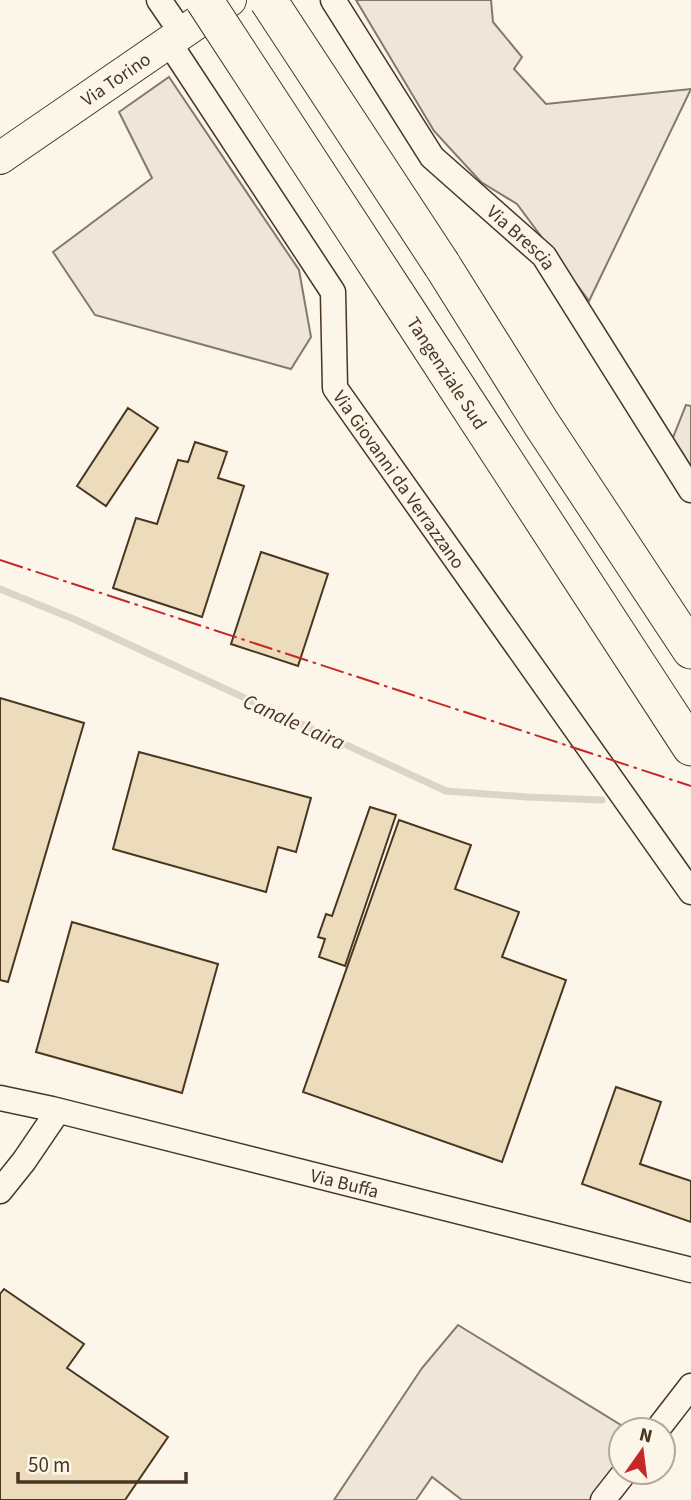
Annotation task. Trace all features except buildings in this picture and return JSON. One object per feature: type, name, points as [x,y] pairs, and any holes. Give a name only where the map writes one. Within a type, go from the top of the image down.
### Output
[{"type":"highway","name":"Tangenziale Sud","points":[[204,0],[691,747]]},
{"type":"highway","points":[[268,0],[691,650]]},
{"type":"main road","name":"Via Torino","points":[[0,158],[230,0]]},
{"type":"street","name":"Via Giovanni da Verrazzano","points":[[159,0],[174,37],[333,292],[335,388],[691,891]]},
{"type":"street","name":"Via Brescia","points":[[333,0],[432,158],[544,256],[691,491]]},
{"type":"street","name":"Via Buffa","points":[[0,1098],[691,1270]]},
{"type":"street","points":[[0,1191],[58,1111]]},
{"type":"street","points":[[668,1416],[691,1386]]},
{"type":"street","points":[[603,1500],[614,1486]]},
{"type":"shaded area","points":[[356,0],[491,0],[493,22],[522,57],[514,69],[546,104],[691,89],[589,301],[517,204],[481,182],[434,131]]},
{"type":"shaded area","points":[[169,77],[299,270],[311,337],[291,369],[95,315],[53,252],[152,178],[119,112]]},
{"type":"shaded area","points":[[686,405],[691,406],[691,468],[672,440]]},
{"type":"shaded area","points":[[458,1325],[607,1416],[609,1486],[599,1500],[462,1500],[432,1477],[416,1500],[334,1500],[422,1368]]},
{"type":"waterway","name":"Canale Laira","points":[[0,589],[76,620],[446,791],[602,800]]},
{"type":"power","points":[[0,560],[691,786]]}]
